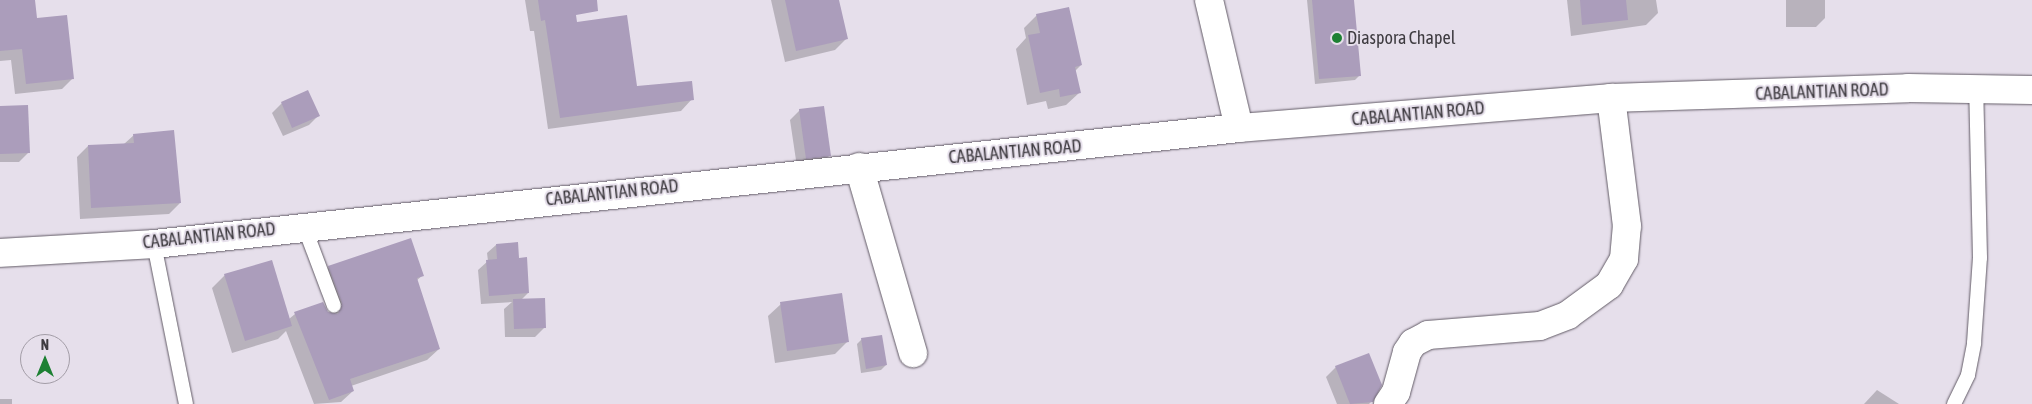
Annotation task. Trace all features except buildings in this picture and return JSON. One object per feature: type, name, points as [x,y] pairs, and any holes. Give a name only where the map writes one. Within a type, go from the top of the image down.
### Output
[{"type":"street","points":[[1209,0],[1239,128]]},
{"type":"street","name":"CABALANTIAN ROAD","points":[[0,253],[154,244],[304,226],[1239,128],[1611,98],[1976,88],[2032,90]]},
{"type":"street","points":[[1388,404],[1396,392],[1407,352],[1413,343],[1428,335],[1540,326],[1568,315],[1609,285],[1624,259],[1627,226],[1611,98]]},
{"type":"street","points":[[859,167],[913,353]]},
{"type":"lane","points":[[1954,404],[1968,375],[1975,324],[1980,258],[1976,88]]},
{"type":"lane","points":[[304,226],[334,306]]},
{"type":"lane","points":[[154,244],[186,404]]},
{"type":"place","name":"Diaspora Chapel","points":[[1337,38]]}]
